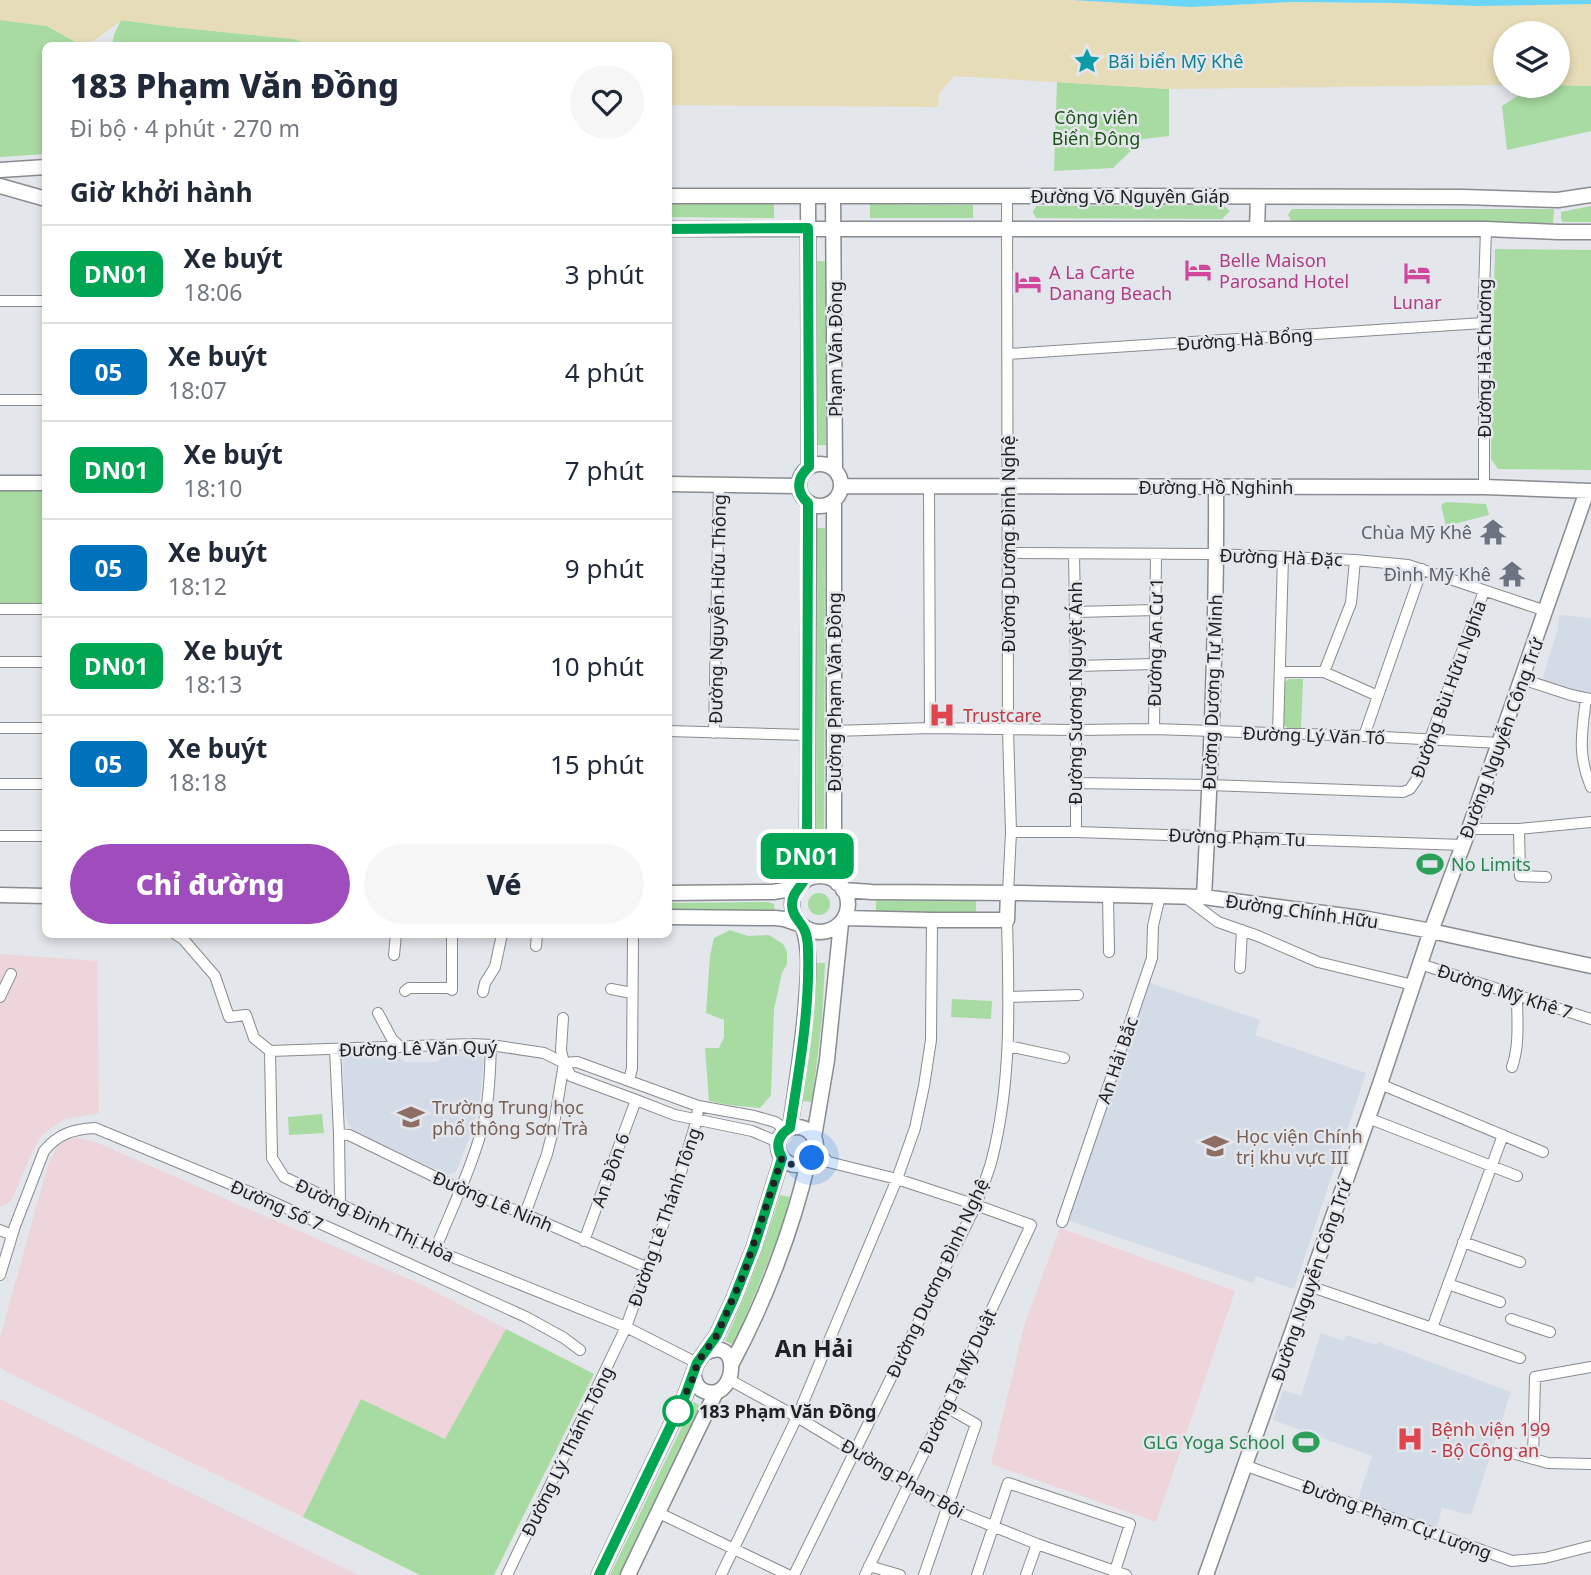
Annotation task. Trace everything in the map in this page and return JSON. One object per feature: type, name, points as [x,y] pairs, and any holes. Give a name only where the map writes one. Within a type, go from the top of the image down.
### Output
[{"type":"main road","points":[[0,170],[42,167]]},
{"type":"main road","points":[[0,186],[42,198]]},
{"type":"main road","name":"Đường Võ Nguyên Giáp","points":[[672,196],[1463,197],[1558,200],[1591,195]]},
{"type":"main road","points":[[808,196],[808,228]]},
{"type":"main road","points":[[834,196],[834,228]]},
{"type":"main road","points":[[1257,229],[1258,197]]},
{"type":"main road","name":"Phạm Văn Đồng","points":[[808,228],[809,467]]},
{"type":"main road","name":"Phạm Văn Đồng","points":[[834,228],[835,470]]},
{"type":"main road","name":"Đường Võ Nguyên Giáp","points":[[672,229],[1486,229],[1591,232]]},
{"type":"main road","points":[[814,464],[825,464],[835,470],[841,486],[834,501],[825,506],[808,503],[800,493],[803,472],[814,464]]},
{"type":"main road","points":[[0,483],[42,483]]},
{"type":"main road","points":[[672,484],[799,486]]},
{"type":"main road","name":"Đường Hồ Nghinh","points":[[841,486],[1484,486],[1589,491]]},
{"type":"main road","name":"Đường Dương Tự Minh","points":[[1205,897],[1212,731],[1216,487]]},
{"type":"main road","name":"Đường Nguyễn Công Trứ","points":[[1206,1575],[1380,1084],[1431,931],[1589,491]]},
{"type":"main road","name":"Đường Phạm Văn Đồng","points":[[834,501],[834,855],[840,886]]},
{"type":"main road","name":"Đường Phạm Văn Đồng","points":[[802,883],[806,873],[807,855],[808,503]]},
{"type":"main road","points":[[672,893],[773,892],[791,889],[817,877],[824,877],[840,886],[847,904],[842,920],[827,1060],[812,1151],[800,1194],[785,1239],[732,1363],[728,1379],[723,1388],[716,1392],[708,1392],[698,1387],[699,1364],[716,1350],[730,1358],[732,1363]]},
{"type":"main road","points":[[788,1129],[799,1073],[807,989],[808,947],[792,905],[793,897],[802,883]]},
{"type":"main road","name":"Đường Chính Hữu","points":[[840,886],[872,892],[1205,897],[1368,919],[1591,966]]},
{"type":"main road","points":[[672,917],[775,918],[823,932],[842,920],[1007,920],[1008,893]]},
{"type":"main road","points":[[0,895],[42,896]]},
{"type":"main road","points":[[803,1128],[811,1133],[812,1151],[803,1164],[794,1165],[782,1158],[778,1142],[788,1129],[803,1128]]},
{"type":"main road","points":[[599,1575],[699,1364],[717,1335],[744,1273],[782,1158]]},
{"type":"main road","points":[[628,1575],[716,1392]]},
{"type":"street","name":"Đường Dương Đình Nghệ","points":[[1007,195],[1008,730],[1011,832],[1008,893]]},
{"type":"street","name":"Đường Hà Chương","points":[[1484,486],[1486,229]]},
{"type":"street","points":[[0,301],[42,302]]},
{"type":"street","name":"Đường Hà Bổng","points":[[1008,354],[1486,326]]},
{"type":"street","points":[[0,400],[42,400]]},
{"type":"street","name":"Đường Nguyễn Hữu Thông","points":[[715,733],[719,484]]},
{"type":"street","points":[[929,485],[930,728]]},
{"type":"street","name":"Đường Hà Đặc","points":[[1009,553],[1216,554],[1408,565],[1546,611]]},
{"type":"street","name":"Đường Sương Nguyệt Ánh","points":[[1074,554],[1076,832]]},
{"type":"street","name":"Đường An Cư 1","points":[[1154,729],[1156,555]]},
{"type":"street","points":[[1278,733],[1283,557]]},
{"type":"street","points":[[1324,672],[1351,603],[1355,560]]},
{"type":"street","points":[[1364,736],[1422,569]]},
{"type":"street","name":"Đường Bùi Hữu Nghĩa","points":[[1076,783],[1403,792],[1417,779],[1484,591]]},
{"type":"street","points":[[0,609],[42,609]]},
{"type":"street","points":[[1075,612],[1156,610]]},
{"type":"street","points":[[0,662],[42,662]]},
{"type":"street","points":[[1076,666],[1156,664]]},
{"type":"street","points":[[1280,672],[1324,672],[1378,695]]},
{"type":"street","points":[[1522,679],[1588,699],[1582,761],[1591,786]]},
{"type":"street","points":[[0,728],[42,728]]},
{"type":"street","name":"Đường Lý Văn Tố","points":[[834,731],[930,728],[1154,729],[1500,743]]},
{"type":"street","points":[[672,731],[808,734]]},
{"type":"street","points":[[0,784],[42,785]]},
{"type":"street","points":[[1469,829],[1519,829],[1591,822]]},
{"type":"street","points":[[1519,829],[1520,876],[1545,877]]},
{"type":"street","name":"Đường Phạm Tu","points":[[1011,832],[1463,845]]},
{"type":"street","points":[[0,836],[42,836]]},
{"type":"street","points":[[1108,895],[1109,952]]},
{"type":"street","name":"An Hải Bắc","points":[[1062,1222],[1152,958],[1153,926],[1160,896]]},
{"type":"street","points":[[1185,897],[1218,922],[1318,962],[1413,985]]},
{"type":"street","points":[[721,1575],[797,1417],[897,1179],[915,1128],[931,1040],[932,920]]},
{"type":"street","name":"Đường Dương Đình Nghệ","points":[[794,1575],[976,1205],[992,1161],[1009,1046],[1007,920]]},
{"type":"street","points":[[1240,968],[1242,930]]},
{"type":"street","points":[[181,938],[215,976],[229,1017],[246,1015],[254,1038],[270,1051]]},
{"type":"street","points":[[394,955],[396,938]]},
{"type":"street","points":[[405,991],[409,988],[452,989],[452,938]]},
{"type":"street","points":[[483,992],[495,967],[501,938]]},
{"type":"street","points":[[536,946],[537,938]]},
{"type":"street","points":[[629,1080],[632,1068],[633,938]]},
{"type":"street","name":"Đường Mỹ Khê 7","points":[[1420,964],[1591,1019]]},
{"type":"street","points":[[0,997],[11,974]]},
{"type":"street","points":[[611,989],[632,993]]},
{"type":"street","points":[[1009,997],[1078,995]]},
{"type":"street","points":[[1512,1067],[1517,1040],[1517,995]]},
{"type":"street","points":[[378,1013],[400,1047]]},
{"type":"street","points":[[526,1214],[547,1154],[564,1063],[561,1050],[563,1018]]},
{"type":"street","points":[[435,1250],[484,1119],[490,1079],[491,1045]]},
{"type":"street","name":"Đường Lê Văn Quý","points":[[270,1051],[491,1045],[544,1053],[564,1063],[577,1062],[698,1106],[754,1115],[788,1129]]},
{"type":"street","points":[[1009,1046],[1064,1058]]},
{"type":"street","points":[[335,1049],[340,1205]]},
{"type":"street","name":"Đường Đinh Thị Hòa","points":[[270,1051],[272,1158],[284,1177],[435,1250],[626,1327],[699,1364]]},
{"type":"street","name":"Đường Lê Văn Quý","points":[[564,1063],[571,1076],[675,1115],[752,1131],[778,1142]]},
{"type":"street","points":[[1380,1084],[1543,1152]]},
{"type":"street","name":"An Đồn 6","points":[[584,1241],[636,1100]]},
{"type":"street","name":"Đường Lê Thánh Tông","points":[[626,1327],[676,1189],[698,1106]]},
{"type":"street","points":[[1368,1118],[1517,1176]]},
{"type":"street","name":"Đường Số 7","points":[[0,1275],[13,1231],[44,1151],[52,1141],[67,1132],[95,1128],[257,1195],[526,1317],[580,1350]]},
{"type":"street","name":"Đường Lê Ninh","points":[[339,1134],[349,1136],[460,1189],[526,1214],[648,1268]]},
{"type":"street","points":[[1432,1328],[1503,1135]]},
{"type":"street","points":[[812,1151],[829,1162],[897,1179],[976,1205]]},
{"type":"street","name":"Đường Tạ Mỹ Duật","points":[[867,1570],[1031,1225],[976,1205]]},
{"type":"street","points":[[0,1230],[13,1231]]},
{"type":"street","points":[[1463,1242],[1520,1262]]},
{"type":"street","points":[[1448,1283],[1500,1302]]},
{"type":"street","points":[[1309,1286],[1520,1358]]},
{"type":"street","points":[[1511,1319],[1549,1332]]},
{"type":"street","name":"Đường Lý Thánh Tông","points":[[507,1575],[626,1327]]},
{"type":"street","points":[[1533,1459],[1535,1377],[1591,1367]]},
{"type":"street","name":"Đường Phan Bôi","points":[[728,1379],[909,1482],[948,1508],[1114,1573],[1126,1575]]},
{"type":"street","points":[[924,1575],[976,1424],[946,1407]]},
{"type":"street","points":[[1509,1452],[1548,1462],[1591,1464]]},
{"type":"street","name":"Đường Phạm Cự Lượng","points":[[1244,1465],[1512,1561],[1545,1558],[1591,1546]]},
{"type":"street","points":[[976,1575],[1008,1483],[1130,1524],[1114,1573]]},
{"type":"street","points":[[659,1513],[788,1575]]},
{"type":"street","points":[[1026,1575],[1037,1544]]},
{"type":"street","points":[[867,1570],[900,1575]]},
{"type":"shaded area","points":[[1559,615],[1591,618],[1591,695],[1543,685],[1544,673],[1558,629]]},
{"type":"shaded area","points":[[0,954],[97,961],[99,1113],[64,1119],[41,1136],[11,1201],[0,1207]]},
{"type":"shaded area","name":"Học viện Chính trị khu vực III","points":[[1144,981],[1260,1020],[1255,1035],[1366,1073],[1294,1289],[1256,1276],[1253,1283],[1064,1219]]},
{"type":"shaded area","name":"Trường Trung học phổ thông Sơn Trà","points":[[448,1051],[473,1051],[484,1059],[480,1097],[471,1134],[456,1172],[448,1175],[355,1132],[348,1124],[344,1109],[343,1060],[348,1053],[391,1053],[406,1062],[437,1062]]},
{"type":"shaded area","points":[[75,1137],[98,1143],[420,1284],[506,1329],[445,1439],[361,1399],[303,1517],[0,1367],[0,1338],[47,1168],[58,1145]]},
{"type":"shaded area","points":[[1060,1228],[1235,1291],[1156,1522],[991,1464],[1025,1323]]},
{"type":"shaded area","name":"Bệnh viện 199 - Bộ Công an","points":[[1321,1333],[1344,1341],[1346,1335],[1376,1345],[1378,1342],[1511,1392],[1471,1515],[1442,1508],[1437,1527],[1358,1500],[1372,1456],[1273,1420],[1283,1390],[1301,1396]]},
{"type":"shaded area","points":[[0,1399],[358,1575],[0,1575]]},
{"type":"green space","points":[[0,20],[47,26],[76,42],[42,42],[42,154],[0,157]]},
{"type":"green space","points":[[121,20],[304,42],[113,42]]},
{"type":"green space","name":"Công viên Biển Đông","points":[[1057,82],[1169,89],[1169,136],[1143,139],[1113,168],[1054,171]]},
{"type":"green space","points":[[1570,85],[1591,86],[1591,131],[1507,150],[1502,106],[1514,98],[1570,98]]},
{"type":"green space","points":[[672,204],[774,204],[774,218],[672,217]]},
{"type":"green space","points":[[870,204],[973,205],[973,218],[870,218]]},
{"type":"green space","points":[[1223,205],[1230,211],[1222,219],[1036,218],[1033,212],[1036,206]]},
{"type":"green space","points":[[1591,206],[1591,222],[1563,222],[1561,218],[1561,212]]},
{"type":"green space","points":[[1292,209],[1554,209],[1553,223],[1292,222],[1288,215]]},
{"type":"green space","points":[[1495,249],[1591,250],[1591,470],[1498,469],[1491,459]]},
{"type":"green space","points":[[817,261],[826,261],[826,445],[817,445]]},
{"type":"green space","points":[[0,490],[42,490],[42,603],[0,603]]},
{"type":"green space","points":[[1446,502],[1486,504],[1489,515],[1446,526],[1441,505]]},
{"type":"green space","points":[[817,528],[825,528],[824,851],[816,850]]},
{"type":"green space","points":[[1289,679],[1303,679],[1301,728],[1288,728],[1281,723],[1283,684]]},
{"type":"green space","points":[[819,893],[827,896],[830,904],[827,912],[819,915],[811,912],[808,904],[811,896]]},
{"type":"green space","points":[[876,900],[976,901],[976,914],[876,913]]},
{"type":"green space","points":[[768,902],[774,904],[775,912],[672,915],[672,903]]},
{"type":"green space","points":[[730,930],[748,936],[769,935],[783,944],[787,952],[787,964],[782,973],[774,1009],[771,1095],[760,1108],[709,1101],[705,1048],[719,1048],[724,1037],[724,1020],[706,1013],[710,956],[714,938]]},
{"type":"green space","points":[[815,963],[825,963],[822,1020],[812,1102],[802,1101]]},
{"type":"green space","points":[[952,999],[992,1001],[991,1019],[951,1017]]},
{"type":"green space","points":[[322,1114],[324,1133],[289,1135],[288,1117]]},
{"type":"green space","points":[[780,1195],[790,1197],[781,1230],[734,1345],[725,1341],[755,1269]]},
{"type":"green space","points":[[506,1329],[594,1374],[494,1575],[420,1575],[303,1517],[361,1399],[445,1439]]},
{"type":"green space","points":[[694,1402],[703,1407],[620,1575],[610,1575]]},
{"type":"sand","name":"Bãi biển Mỹ Khê","points":[[0,0],[1072,0],[1190,7],[1292,2],[1476,6],[1591,4],[1591,86],[1570,85],[1570,21],[1493,21],[1493,85],[1169,89],[954,76],[939,93],[938,107],[672,105],[672,42],[304,42],[122,20],[92,42],[77,42],[47,26],[0,20]]},
{"type":"water","points":[[1072,0],[1591,0],[1591,4],[1476,6],[1292,2],[1190,7]]},
{"type":"bus line","name":"DN01","points":[[599,1575],[685,1396],[697,1363],[717,1335],[754,1247],[782,1158],[778,1142],[790,1128],[801,1059],[808,968],[808,942],[792,905],[796,890],[806,873],[807,855],[808,503],[803,499],[799,486],[803,472],[809,467],[808,228],[672,229]]},
{"type":"place","name":"Bãi biển Mỹ Khê","points":[[1087,61]]},
{"type":"place","name":"Belle Maison Parosand Hotel","points":[[1198,270]]},
{"type":"place","name":"Lunar","points":[[1417,273]]},
{"type":"place","name":"A La Carte Danang Beach","points":[[1028,282]]},
{"type":"place","name":"Chùa Mỹ Khê","points":[[1493,532]]},
{"type":"place","name":"Đình Mỹ Khê","points":[[1512,574]]},
{"type":"place","name":"Trustcare","points":[[942,715]]},
{"type":"place","name":"No Limits","points":[[1430,864]]},
{"type":"place","name":"Trường Trung học phổ thông Sơn Trà","points":[[411,1117]]},
{"type":"place","name":"Học viện Chính trị khu vực III","points":[[1215,1146]]},
{"type":"place","name":"183 Phạm Văn Đồng","points":[[678,1411]]},
{"type":"place","name":"Bệnh viện 199 - Bộ Công an","points":[[1410,1439]]},
{"type":"place","name":"GLG Yoga School","points":[[1306,1442]]},
{"type":"district","name":"An Hải","points":[[814,1347]]},
{"type":"route","points":[[678,1411],[674,1418],[694,1376],[697,1363],[717,1335],[744,1273],[782,1158],[789,1164],[799,1166],[812,1158]]}]
